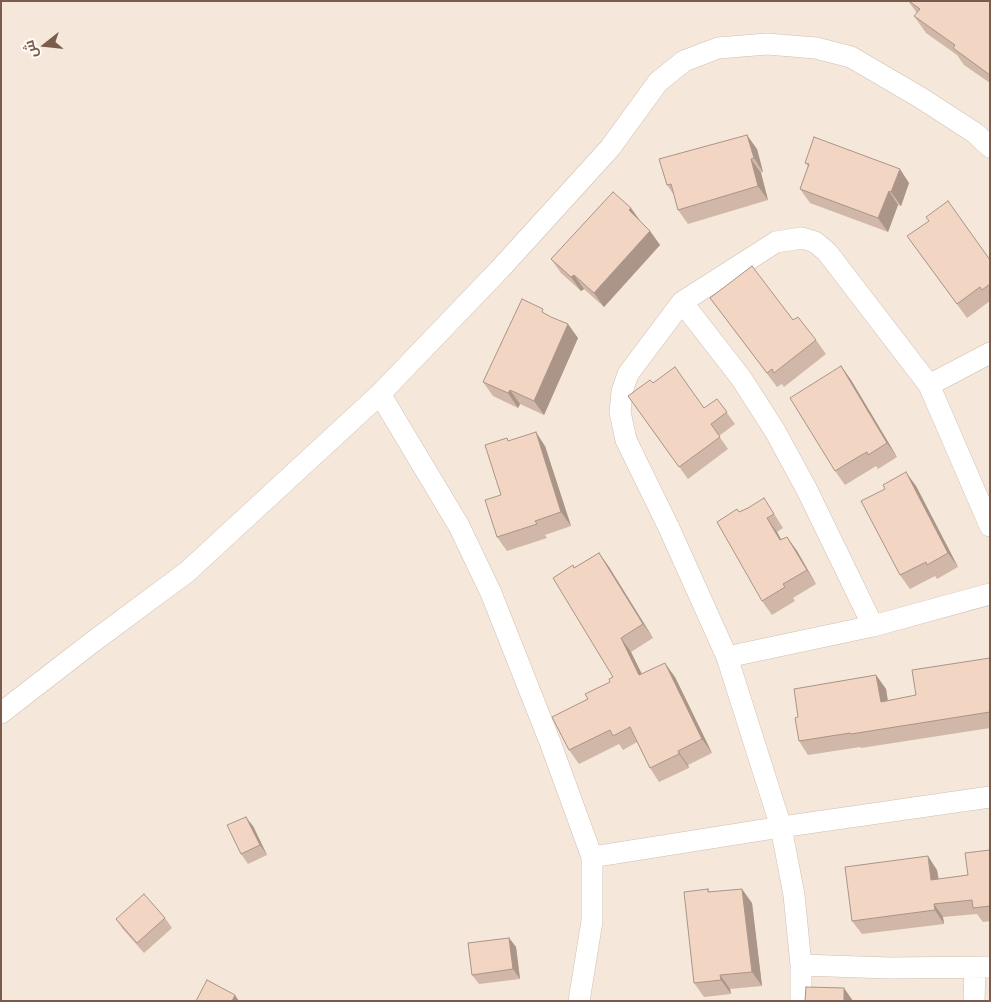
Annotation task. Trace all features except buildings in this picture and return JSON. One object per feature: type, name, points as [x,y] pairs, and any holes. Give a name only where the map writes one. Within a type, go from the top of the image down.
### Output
[{"type":"street","points":[[1,713],[187,572],[380,394],[500,269],[610,148],[658,82],[684,61],[718,48],[767,44],[816,48],[851,57],[921,98],[975,133],[990,147]]},
{"type":"street","points":[[801,1001],[801,965],[794,895],[781,827],[727,657],[669,528],[626,440],[620,412],[622,392],[628,374],[682,302],[776,242],[802,238],[815,242],[827,252],[929,385],[990,526]]},
{"type":"street","points":[[682,302],[741,378],[775,431],[807,490],[873,626]]},
{"type":"street","points":[[929,385],[990,354]]},
{"type":"street","points":[[380,394],[460,526],[491,593],[550,742],[592,857],[592,921],[579,1001]]},
{"type":"street","points":[[727,657],[873,626],[990,594]]},
{"type":"street","points":[[592,857],[781,827],[990,798]]},
{"type":"street","points":[[801,965],[982,968],[974,1001]]},
{"type":"shaded area","points":[[1,1],[990,1],[990,1001],[1,1001]]}]
